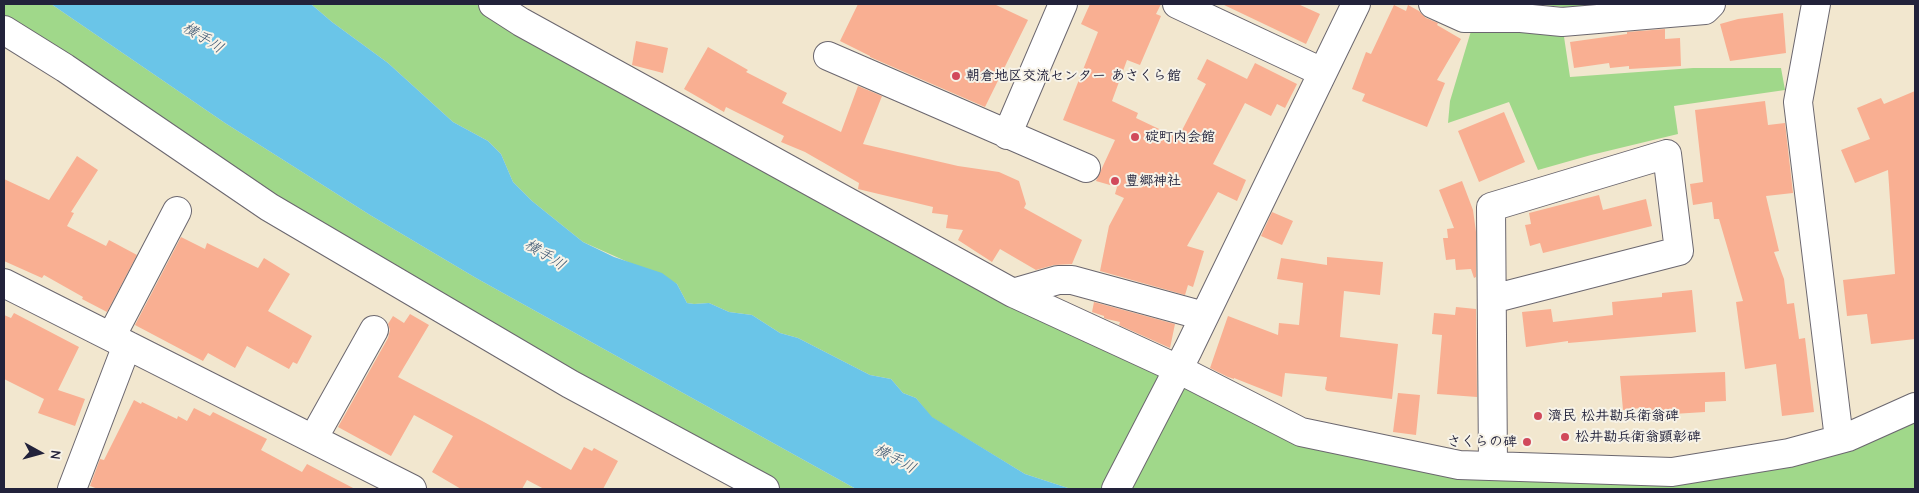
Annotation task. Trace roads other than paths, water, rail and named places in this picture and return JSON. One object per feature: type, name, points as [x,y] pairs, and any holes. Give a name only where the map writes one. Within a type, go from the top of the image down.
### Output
[{"type":"street","points":[[493,4],[523,13],[1012,294],[1173,379],[1301,432],[1459,465],[1672,472],[1789,453],[1839,439],[1915,408]]},
{"type":"street","points":[[1007,135],[1063,4]]},
{"type":"street","points":[[1177,4],[1322,72]]},
{"type":"street","points":[[1116,489],[1173,379],[1356,4]]},
{"type":"street","points":[[1433,4],[1464,18],[1521,18],[1562,22],[1663,9],[1705,10],[1711,4]]},
{"type":"street","points":[[1816,4],[1798,102],[1839,439]]},
{"type":"street","points":[[4,30],[65,68],[269,207],[570,384],[765,489]]},
{"type":"street","points":[[828,56],[1086,168]]},
{"type":"street","points":[[1492,299],[1680,251],[1667,154],[1491,208],[1493,466]]},
{"type":"street","points":[[72,489],[119,341],[177,211]]},
{"type":"street","points":[[1012,294],[1058,280],[1072,280],[1204,316]]},
{"type":"street","points":[[4,282],[410,489]]},
{"type":"street","points":[[313,439],[374,330]]},
{"type":"water","name":"横手川","points":[[51,4],[311,4],[332,22],[388,63],[453,122],[488,141],[501,154],[513,182],[532,201],[583,242],[614,257],[662,273],[677,284],[687,303],[709,303],[729,312],[752,315],[780,333],[798,338],[870,375],[891,379],[903,393],[916,398],[932,417],[1025,474],[1071,489],[856,489],[476,278],[370,215],[225,123]]},
{"type":"place","name":"朝倉地区交流センター あさくら館","points":[[956,76]]},
{"type":"place","name":"碇町内会館","points":[[1135,137]]},
{"type":"place","name":"豊郷神社","points":[[1115,181]]},
{"type":"place","name":"濟民 松井勘兵衛翁碑","points":[[1538,416]]},
{"type":"place","name":"松井勘兵衛翁顕彰碑","points":[[1565,437]]},
{"type":"place","name":"さくらの碑","points":[[1527,442]]}]
